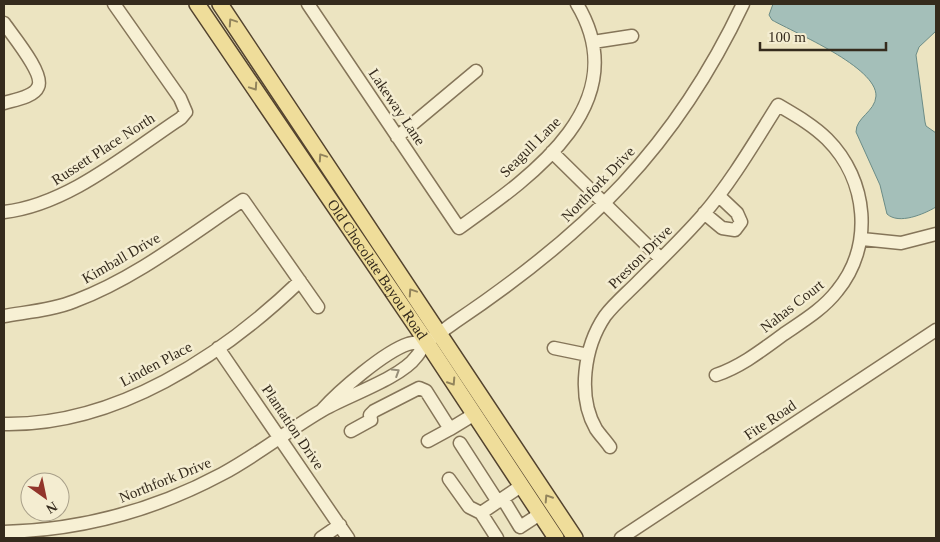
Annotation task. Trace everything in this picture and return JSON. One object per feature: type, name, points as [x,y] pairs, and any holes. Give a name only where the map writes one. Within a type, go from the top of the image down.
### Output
[{"type":"main road","name":"Old Chocolate Bayou Road","points":[[197,4],[426,341],[473,415],[556,538]]},
{"type":"main road","name":"Old Chocolate Bayou Road","points":[[220,4],[575,538]]},
{"type":"street","name":"Russett Place North","points":[[4,212],[35,207],[69,192],[181,118],[186,112],[180,98],[114,4]]},
{"type":"street","name":"Lakeway Lane","points":[[308,4],[459,228]]},
{"type":"street","name":"Seagull Lane","points":[[459,228],[515,186],[552,152],[582,116],[596,69],[594,42],[577,4]]},
{"type":"street","name":"Northfork Drive","points":[[322,410],[334,397],[381,360],[408,344],[426,341],[439,333],[538,262],[605,205],[673,125],[715,60],[743,4]]},
{"type":"street","points":[[4,23],[37,72],[40,81],[38,88],[30,95],[4,103]]},
{"type":"street","points":[[594,42],[632,36]]},
{"type":"street","points":[[397,137],[476,71]]},
{"type":"street","name":"Preston Drive","points":[[610,447],[596,429],[589,412],[585,376],[588,355],[605,317],[719,196],[778,105],[812,126],[826,138],[845,161],[860,197],[862,239]]},
{"type":"street","points":[[552,152],[661,259]]},
{"type":"street","points":[[704,214],[722,228],[735,230],[741,222],[737,212],[719,196]]},
{"type":"street","name":"Kimball Drive","points":[[4,316],[73,302],[102,290],[169,250],[242,200],[300,281]]},
{"type":"street","points":[[862,239],[900,243],[936,234]]},
{"type":"street","name":"Nahas Court","points":[[716,375],[738,367],[829,301],[845,280],[862,239]]},
{"type":"street","points":[[300,281],[318,307]]},
{"type":"street","name":"Linden Place","points":[[4,424],[57,419],[116,404],[183,371],[218,348],[268,311],[300,281]]},
{"type":"street","name":"Fite Road","points":[[621,538],[936,330]]},
{"type":"street","name":"Northfork Drive","points":[[4,532],[74,526],[138,510],[189,491],[223,474],[322,410],[369,387],[416,359],[426,341]]},
{"type":"street","name":"Plantation Drive","points":[[218,348],[348,538]]},
{"type":"street","points":[[554,348],[588,355]]},
{"type":"street","points":[[369,387],[381,407]]},
{"type":"street","points":[[352,431],[370,420],[370,415],[381,407],[419,388],[426,391],[450,429]]},
{"type":"street","points":[[428,441],[473,415]]},
{"type":"street","points":[[460,443],[520,527],[540,514]]},
{"type":"street","points":[[450,479],[469,506],[481,513],[498,538]]},
{"type":"street","points":[[481,513],[521,486]]},
{"type":"street","points":[[321,538],[340,525]]},
{"type":"water","points":[[773,4],[936,4],[936,31],[919,47],[916,55],[926,126],[936,133],[936,207],[925,213],[898,219],[887,214],[880,185],[856,132],[859,122],[875,102],[876,96],[873,85],[850,63],[833,52],[772,20],[769,15]]}]
